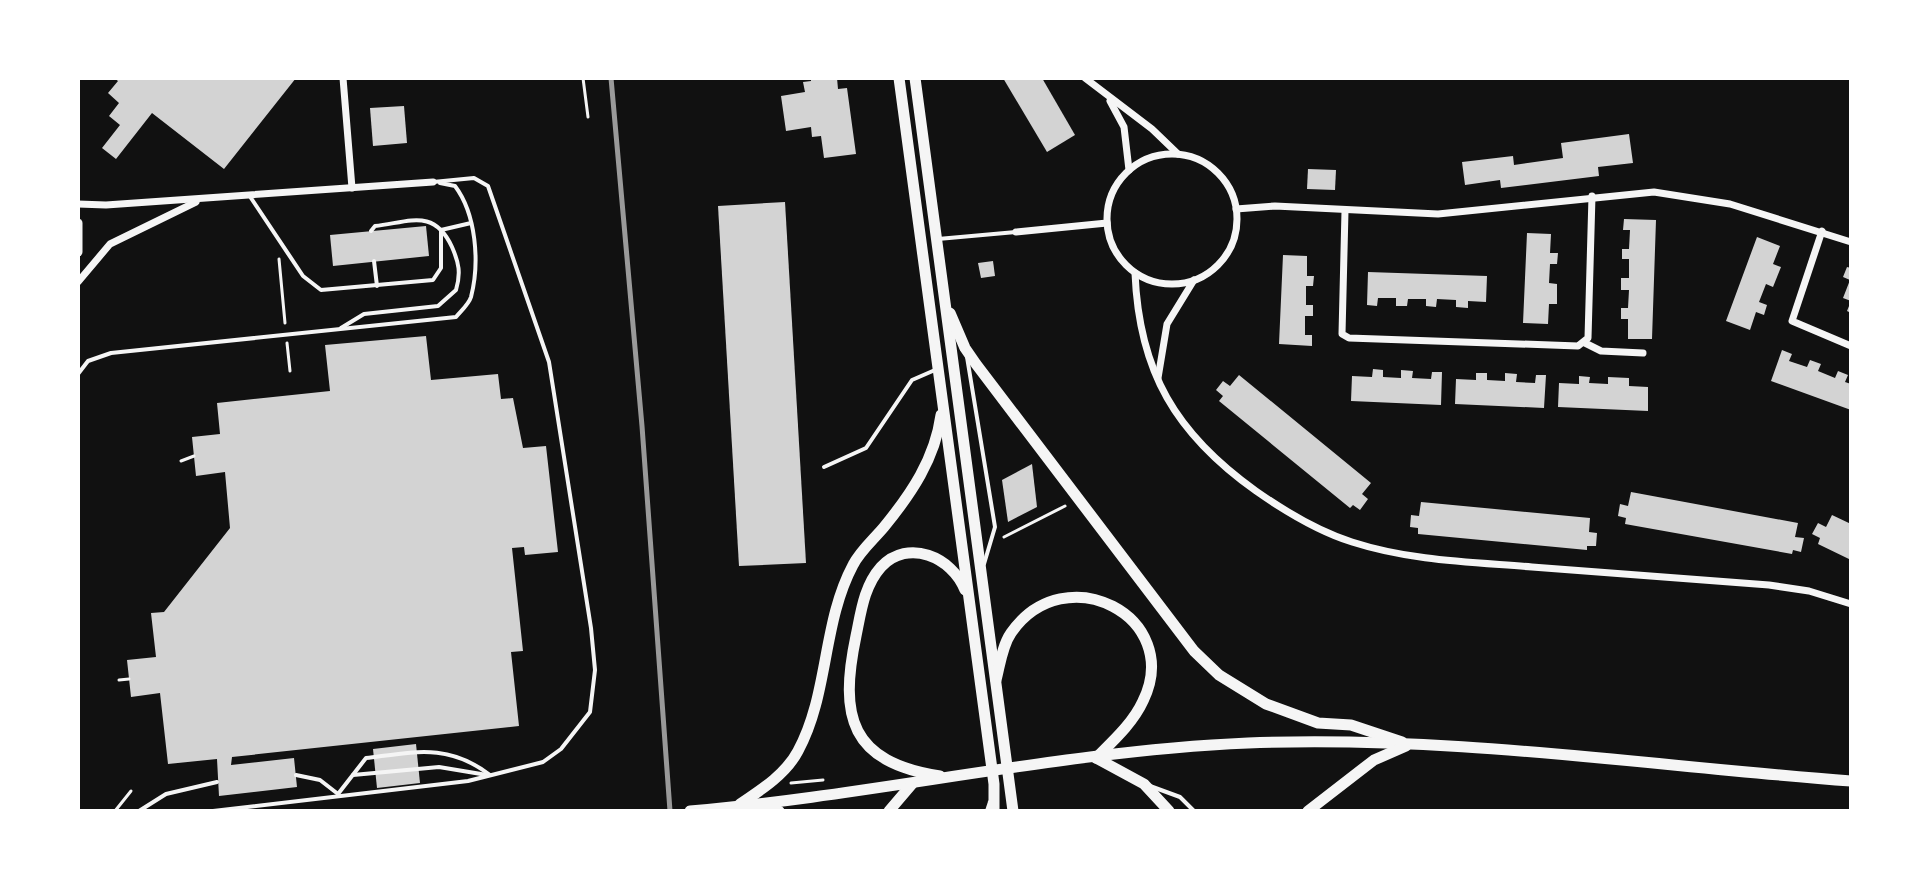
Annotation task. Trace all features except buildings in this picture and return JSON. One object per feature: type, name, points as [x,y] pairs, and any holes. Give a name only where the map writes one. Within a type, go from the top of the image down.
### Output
[{"type":"main road","points":[[899,78],[994,784],[994,811]]},
{"type":"main road","points":[[915,78],[1007,787],[1013,811]]},
{"type":"main road","points":[[943,290],[965,348],[1194,651],[1219,675],[1266,704],[1294,716],[1351,725],[1410,744]]},
{"type":"main road","points":[[735,807],[768,785],[796,755],[811,725],[843,589],[854,562],[893,516],[932,455],[943,395]]},
{"type":"main road","points":[[952,778],[910,771],[880,758],[858,736],[850,717],[847,694],[865,595],[882,565],[904,554],[932,556],[957,574],[969,603]]},
{"type":"main road","points":[[995,684],[1012,632],[1043,604],[1063,596],[1080,596],[1098,599],[1126,614],[1136,624],[1149,653],[1149,684],[1133,719],[1096,758]]},
{"type":"main road","points":[[690,811],[1096,758],[1250,743],[1410,744],[1642,760],[1851,781]]},
{"type":"main road","points":[[1308,811],[1374,760],[1410,744]]},
{"type":"main road","points":[[1096,758],[1144,784],[1169,811]]},
{"type":"main road","points":[[889,811],[912,783]]},
{"type":"main road","points":[[755,804],[779,811]]},
{"type":"street","points":[[343,78],[352,188]]},
{"type":"street","points":[[1085,78],[1152,129],[1178,154]]},
{"type":"street","points":[[1109,99],[1124,127],[1129,170]]},
{"type":"street","points":[[1158,384],[1162,337],[1175,305],[1194,280],[1219,264],[1228,252],[1237,224],[1231,192],[1216,172],[1195,158],[1178,154],[1152,157],[1129,170],[1112,194],[1107,223],[1115,251],[1135,273],[1164,283],[1194,280]]},
{"type":"street","points":[[78,204],[433,182]]},
{"type":"street","points":[[1236,209],[1275,206],[1438,214],[1654,192],[1690,195],[1822,231],[1851,242]]},
{"type":"street","points":[[1585,343],[1588,338],[1592,196]]},
{"type":"street","points":[[78,282],[95,259],[120,238],[205,198]]},
{"type":"street","points":[[1345,211],[1340,327],[1349,338],[1585,343],[1601,351],[1643,353]]},
{"type":"street","points":[[78,223],[78,252]]},
{"type":"street","points":[[1016,232],[1107,223]]},
{"type":"street","points":[[1822,231],[1792,321],[1851,346]]},
{"type":"street","points":[[1135,273],[1144,346],[1158,384],[1179,419],[1205,452],[1292,517],[1351,542],[1414,558],[1769,585],[1809,591],[1851,604]]},
{"type":"lane","points":[[213,811],[338,794],[434,786],[543,762],[576,732],[590,712],[594,656],[559,410],[549,362],[488,186],[474,178],[433,182]]},
{"type":"lane","points":[[78,374],[88,361],[111,353],[456,317],[471,300],[474,268],[471,223],[467,202],[455,186],[433,182]]},
{"type":"lane","points":[[249,195],[313,285],[330,291],[433,280],[439,275],[439,234],[443,229],[471,223]]},
{"type":"lane","points":[[337,331],[364,314],[438,306],[448,300],[460,277],[459,262],[443,229],[427,220],[375,226],[371,231]]},
{"type":"lane","points":[[935,239],[1016,232]]},
{"type":"lane","points":[[374,261],[377,286]]},
{"type":"lane","points":[[965,348],[995,527],[980,573]]},
{"type":"lane","points":[[824,467],[866,448],[912,380],[939,369]]},
{"type":"lane","points":[[338,794],[366,758],[429,751],[467,758],[490,775]]},
{"type":"lane","points":[[352,776],[439,767],[490,775]]},
{"type":"lane","points":[[296,775],[320,780],[338,794]]},
{"type":"lane","points":[[139,811],[166,794],[217,782]]},
{"type":"lane","points":[[987,811],[994,784]]},
{"type":"lane","points":[[1144,784],[1180,797],[1194,811]]},
{"type":"path","points":[[583,78],[588,117]]},
{"type":"path","points":[[281,275],[290,371]]},
{"type":"path","points":[[181,461],[194,456]]},
{"type":"path","points":[[1003,537],[1069,504]]},
{"type":"path","points":[[119,680],[129,679]]},
{"type":"path","points":[[115,811],[131,791]]},
{"type":"railway","points":[[611,78],[642,426],[670,811]]}]
